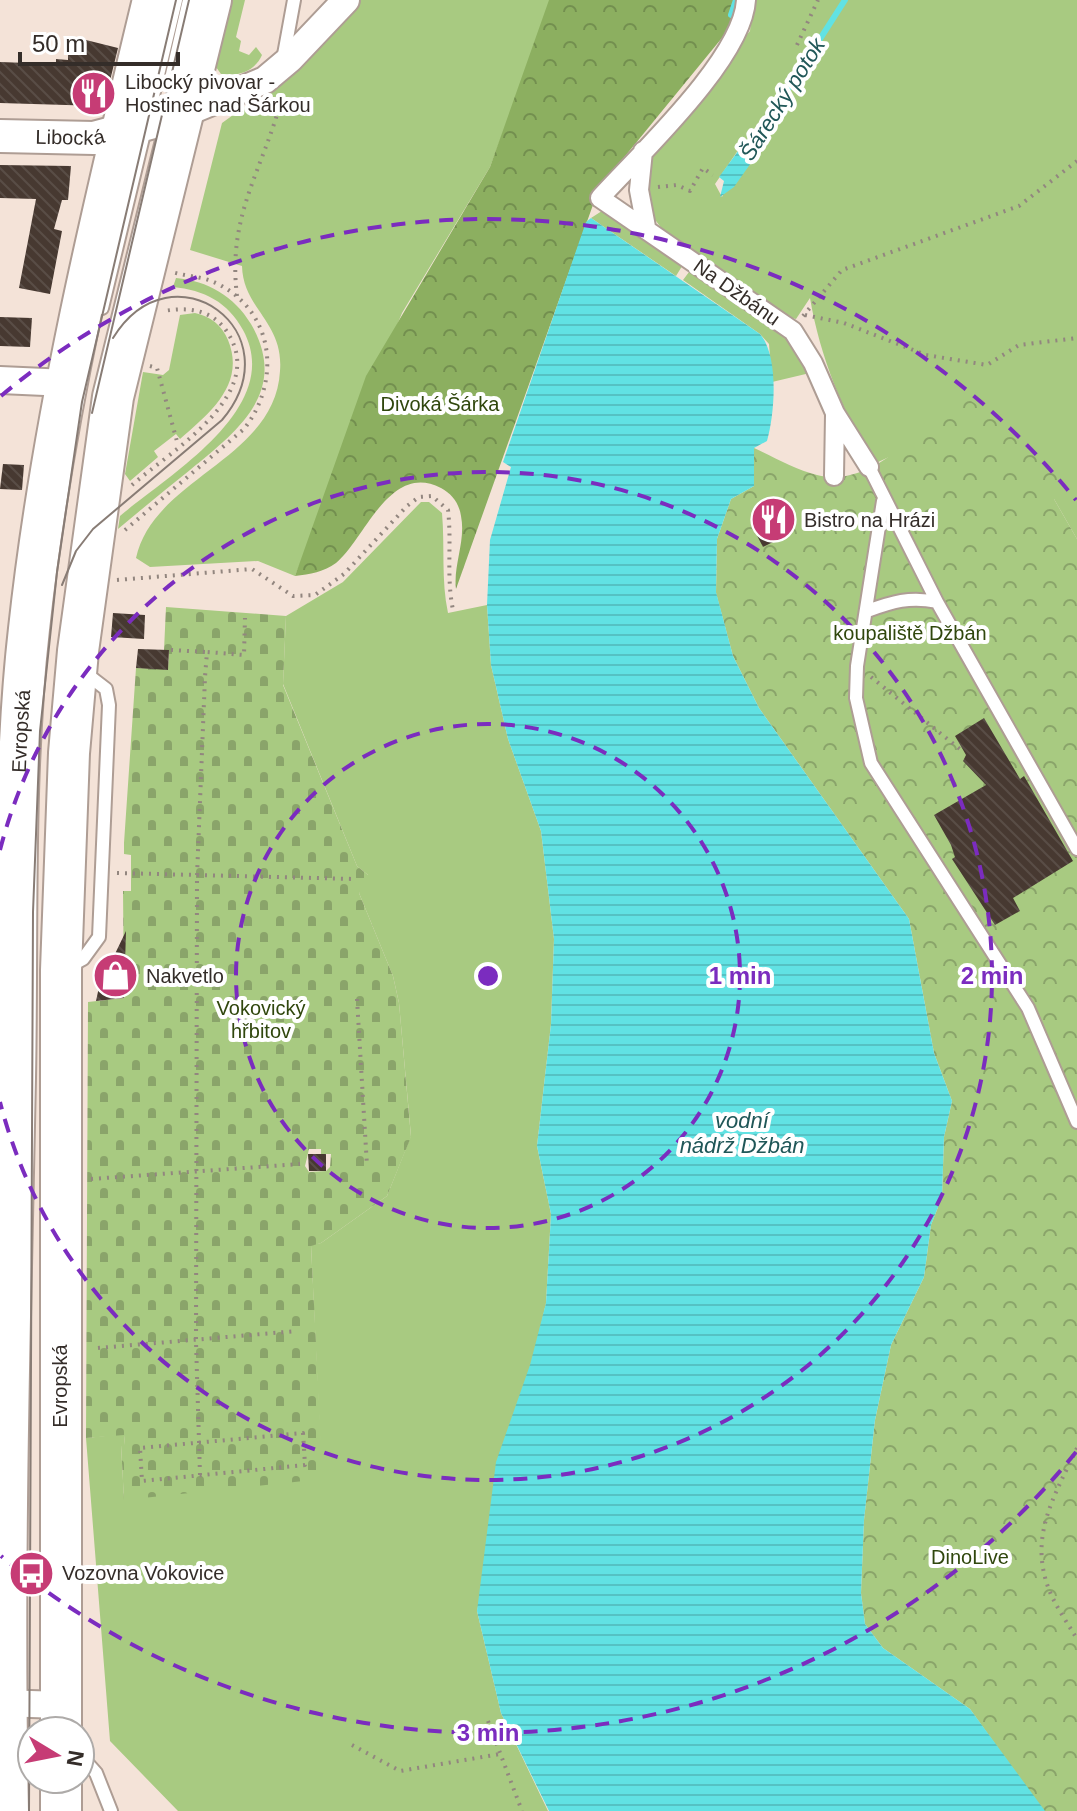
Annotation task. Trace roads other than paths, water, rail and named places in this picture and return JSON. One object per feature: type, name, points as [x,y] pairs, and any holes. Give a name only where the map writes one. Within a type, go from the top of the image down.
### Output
[{"type":"main road","name":"Evropská","points":[[61,1715],[60,1094],[66,809],[77,668],[104,451],[125,355],[154,123],[153,0]]},
{"type":"main road","name":"Evropská","points":[[8,1811],[4,1703],[7,1093],[25,675],[53,462],[154,123],[211,0]]},
{"type":"street","points":[[154,123],[283,77],[346,0]]},
{"type":"street","name":"Na Džbánu","points":[[746,0],[745,13],[727,51],[600,198],[793,331],[813,363],[835,413],[869,467]]},
{"type":"street","name":"Libocká","points":[[0,136],[86,139],[154,123]]},
{"type":"street","points":[[643,151],[639,190],[646,227]]},
{"type":"street","points":[[0,380],[72,399]]},
{"type":"street","name":"Na Džbánu","points":[[834,476],[835,413]]},
{"type":"street","points":[[7,1093],[60,1094]]},
{"type":"street","points":[[7,1093],[60,1094]]},
{"type":"street","points":[[4,1703],[50,1715]]},
{"type":"lane","points":[[136,230],[176,0]]},
{"type":"lane","points":[[100,318],[189,0]]},
{"type":"lane","points":[[283,77],[291,2]]},
{"type":"lane","points":[[869,467],[883,501],[937,602],[1077,849]]},
{"type":"lane","points":[[883,501],[857,666],[856,698],[871,763],[1028,1008],[1077,1122]]},
{"type":"lane","points":[[867,611],[898,600],[917,598],[937,602]]},
{"type":"lane","points":[[61,970],[83,959],[99,937],[109,705],[106,689],[77,668]]},
{"type":"lane","points":[[96,1774],[111,1811]]},
{"type":"water","points":[[744,143],[756,148],[758,153],[734,187],[720,197],[724,181],[719,177]]},
{"type":"water","name":"vodní nádrž Džbán","points":[[591,218],[760,334],[770,356],[774,385],[770,429],[767,441],[754,448],[754,486],[731,499],[717,539],[716,592],[733,656],[759,708],[909,919],[934,1053],[952,1101],[944,1137],[942,1197],[931,1225],[924,1277],[891,1345],[875,1420],[864,1520],[861,1593],[865,1624],[883,1648],[970,1709],[1045,1811],[549,1811],[501,1713],[477,1611],[496,1462],[530,1365],[546,1303],[551,1214],[537,1146],[551,1024],[554,939],[541,831],[508,739],[491,665],[487,605],[490,540],[511,467],[503,462],[586,222]]},
{"type":"waterway","points":[[731,15],[736,0]]},
{"type":"waterway","name":"Šárecký potok","points":[[749,150],[845,0]]},
{"type":"tram line","points":[[29,1811],[33,912],[40,731],[57,572],[82,402],[176,0]]},
{"type":"tram line","points":[[92,413],[189,0]]},
{"type":"tram line","points":[[62,585],[76,551],[93,529],[222,420],[241,387],[244,357],[236,330],[217,310],[193,299],[165,298],[138,310],[113,338]]},
{"type":"place","name":"Libocký pivovar - Hostinec nad Šárkou","points":[[94,94]]},
{"type":"place","name":"Bistro na Hrázi","points":[[773,520]]},
{"type":"place","name":"Nakvetlo","points":[[115,976]]},
{"type":"place","name":"Vozovna Vokovice","points":[[31,1573]]},
{"type":"park label","name":"Divoká Šárka","points":[[440,404]]},
{"type":"park label","name":"koupaliště Džbán","points":[[910,633]]},
{"type":"park label","name":"Vokovický hřbitov","points":[[261,1020]]},
{"type":"park label","name":"DinoLive","points":[[970,1557]]}]
